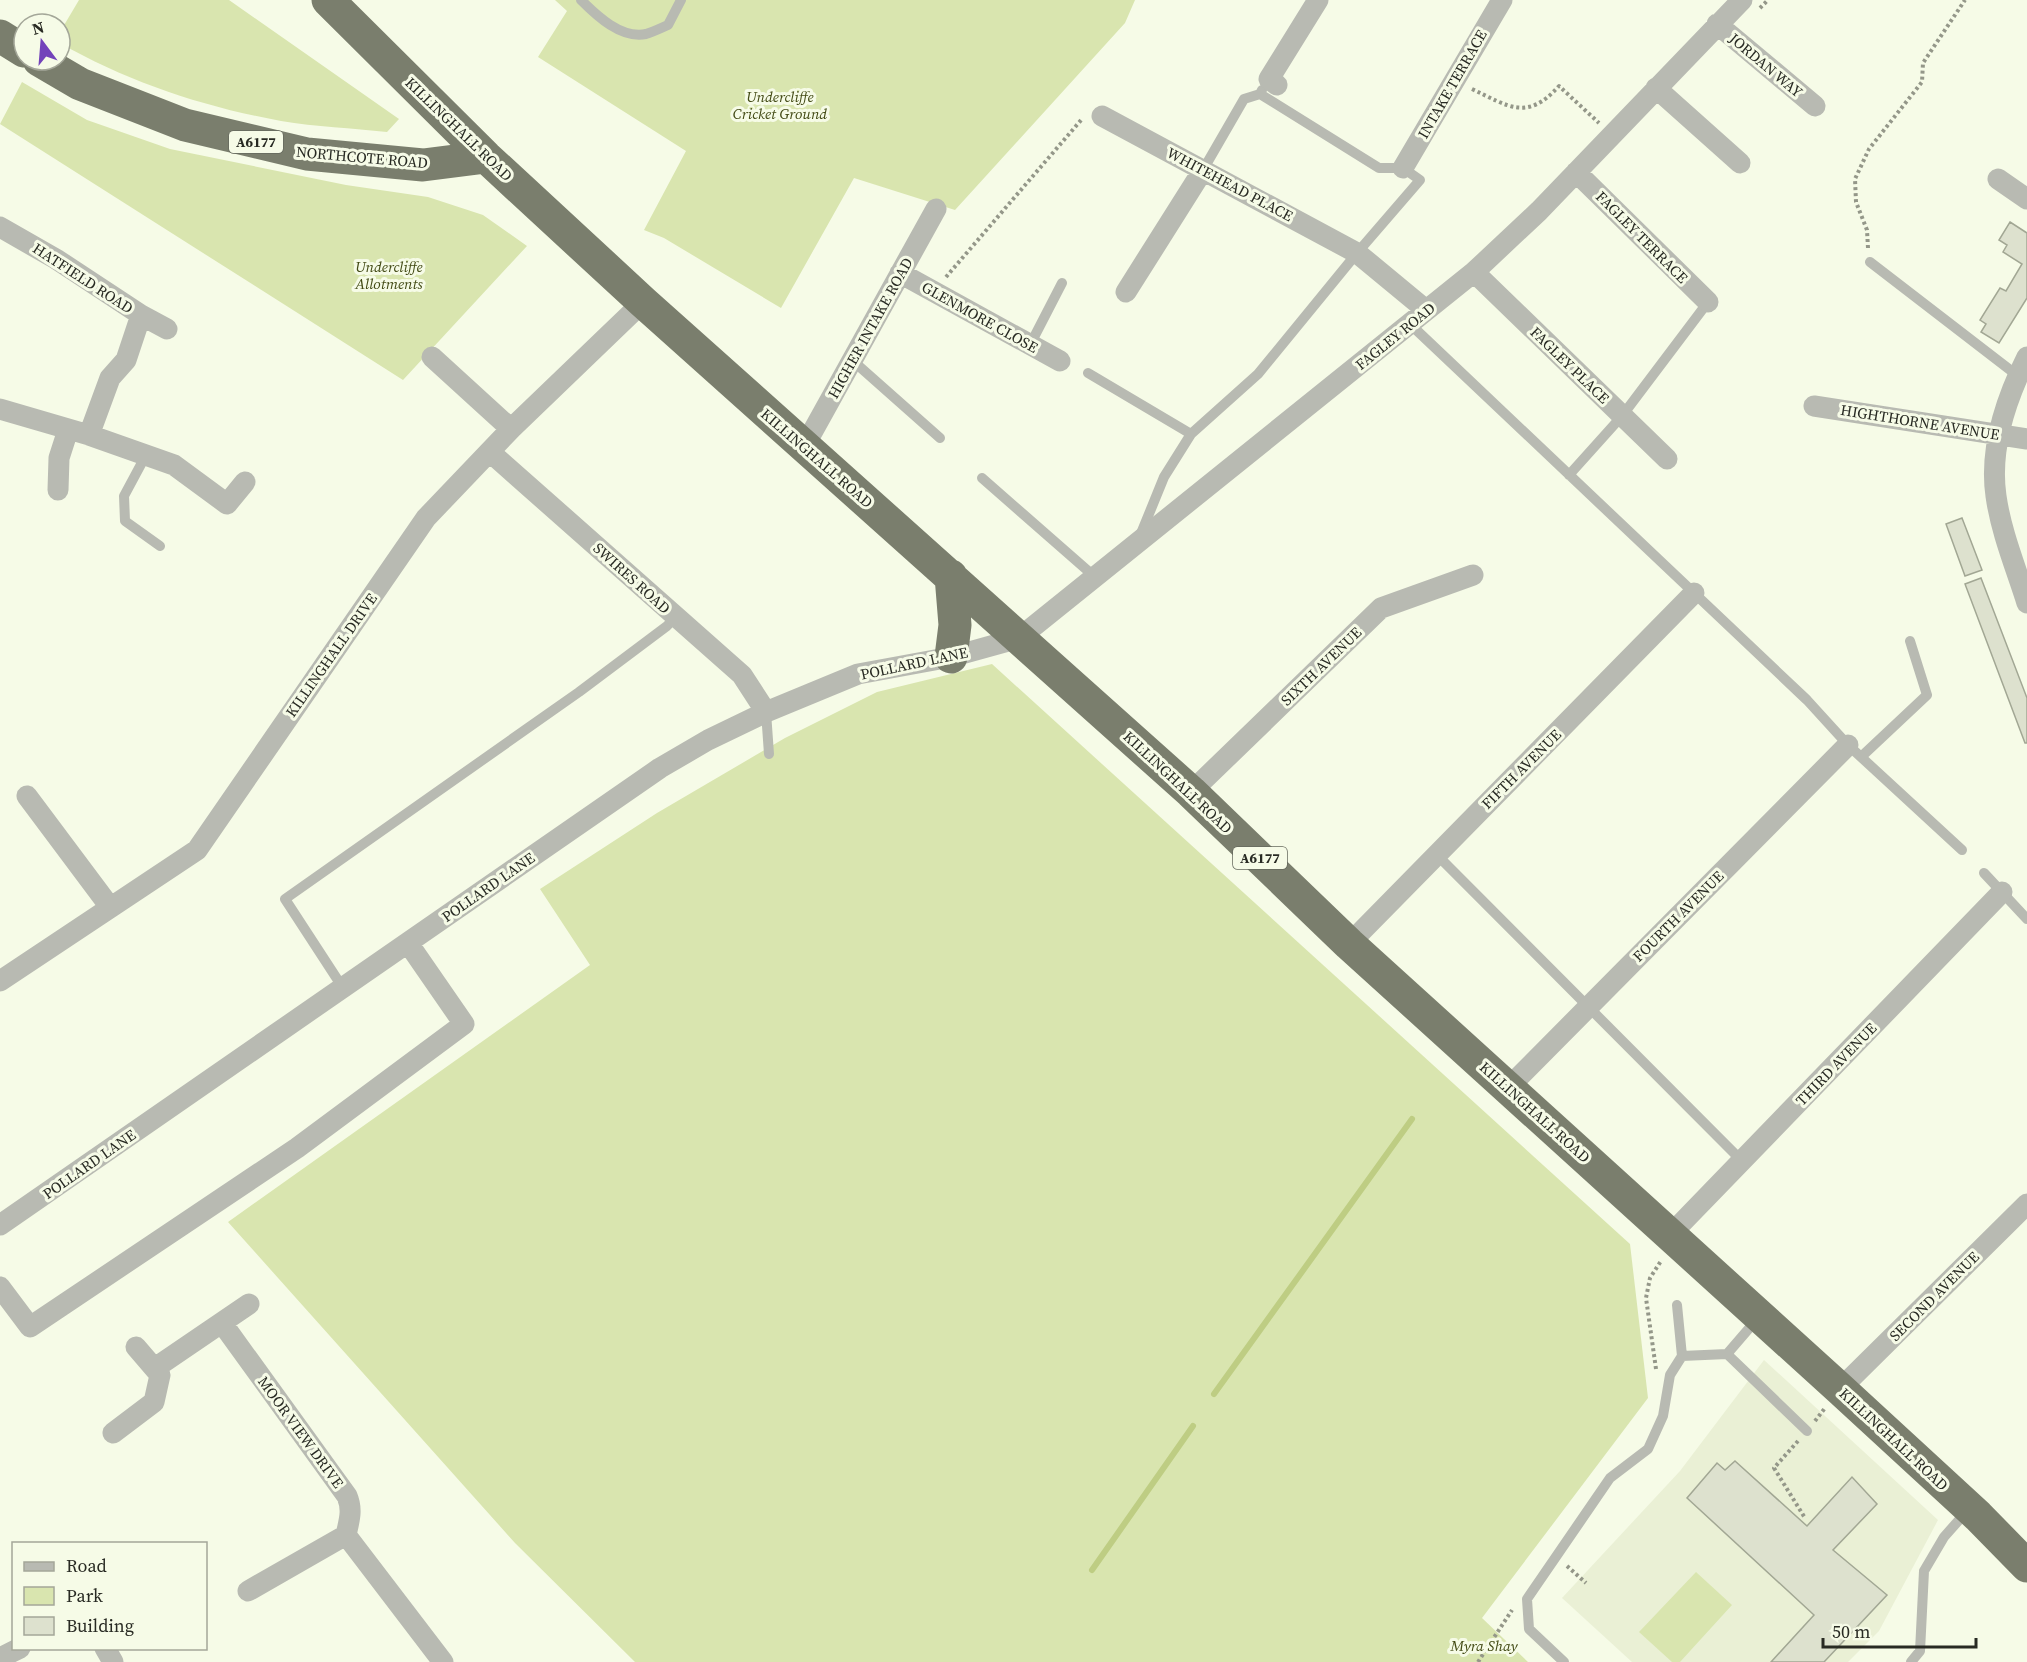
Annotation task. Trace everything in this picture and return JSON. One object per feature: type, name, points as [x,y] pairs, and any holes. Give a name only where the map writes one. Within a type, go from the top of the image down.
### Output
[{"type":"highway","name":"KILLINGHALL ROAD","points":[[328,0],[486,157],[643,302],[1191,792],[1349,944],[2024,1557]]},
{"type":"highway","name":"NORTHCOTE ROAD","points":[[60,72],[80,84],[185,125],[307,154],[423,165],[486,157]]},
{"type":"highway","points":[[951,576],[955,625],[951,657]]},
{"type":"street","points":[[1269,86],[1318,0]]},
{"type":"street","name":"INTAKE TERRACE","points":[[1403,168],[1502,0]]},
{"type":"street","name":"FAGLEY ROAD","points":[[1019,638],[1474,272],[1539,211],[1576,172],[1604,129],[1656,88],[1742,0]]},
{"type":"street","name":"JORDAN WAY","points":[[1717,24],[1815,106]]},
{"type":"street","points":[[1656,88],[1740,163]]},
{"type":"street","name":"WHITEHEAD PLACE","points":[[1102,116],[1357,253],[1426,310]]},
{"type":"street","points":[[1126,292],[1203,170]]},
{"type":"street","name":"FAGLEY TERRACE","points":[[1576,172],[1708,302]]},
{"type":"street","points":[[1998,179],[2027,199]]},
{"type":"street","name":"HIGHER INTAKE ROAD","points":[[804,447],[936,209]]},
{"type":"street","name":"HATFIELD ROAD","points":[[0,226],[167,329]]},
{"type":"street","name":"FAGLEY PLACE","points":[[1474,272],[1667,459]]},
{"type":"street","name":"GLENMORE CLOSE","points":[[900,273],[1060,361]]},
{"type":"street","name":"KILLINGHALL DRIVE","points":[[0,981],[197,850],[426,518],[511,429],[643,302]]},
{"type":"street","points":[[58,490],[59,458],[78,433],[110,378],[126,360],[141,315]]},
{"type":"street","points":[[432,357],[511,429]]},
{"type":"street","points":[[2022,366],[1999,434],[1994,460],[1998,511],[2027,603]]},
{"type":"street","name":"HIGHTHORNE AVENUE","points":[[1814,406],[2027,439]]},
{"type":"street","points":[[0,409],[174,465],[227,504],[245,482]]},
{"type":"street","name":"SWIRES ROAD","points":[[490,452],[742,675],[766,711]]},
{"type":"street","name":"SIXTH AVENUE","points":[[1191,792],[1381,608],[1473,575]]},
{"type":"street","name":"FIFTH AVENUE","points":[[1349,944],[1694,593]]},
{"type":"street","name":"POLLARD LANE","points":[[0,1225],[660,768],[708,740],[766,711],[858,674],[951,657],[1019,638]]},
{"type":"street","name":"FOURTH AVENUE","points":[[1509,1088],[1588,1007],[1855,751]]},
{"type":"street","points":[[27,796],[110,907]]},
{"type":"street","name":"THIRD AVENUE","points":[[1673,1237],[1742,1161],[2002,892]]},
{"type":"street","points":[[0,1287],[30,1327],[297,1148],[464,1024],[408,943]]},
{"type":"street","name":"SECOND AVENUE","points":[[1840,1389],[2027,1204]]},
{"type":"street","points":[[155,1368],[249,1304]]},
{"type":"street","name":"MOOR VIEW DRIVE","points":[[222,1323],[347,1496],[351,1505],[351,1513],[346,1535]]},
{"type":"street","points":[[113,1433],[154,1402],[160,1374],[136,1347]]},
{"type":"street","points":[[248,1591],[346,1535],[443,1662]]},
{"type":"street","points":[[0,1658],[16,1650]]},
{"type":"lane","points":[[581,0],[608,23],[626,33],[645,34],[668,25],[681,0]]},
{"type":"lane","points":[[1138,542],[1164,477],[1191,434],[1258,374],[1420,180],[1403,168],[1379,168],[1269,86],[1244,99],[1203,170]]},
{"type":"lane","points":[[1870,262],[2022,366]]},
{"type":"lane","points":[[1030,345],[1062,283]]},
{"type":"lane","points":[[1569,475],[1622,416],[1708,302]]},
{"type":"lane","points":[[1410,324],[1807,700],[1855,751],[1962,850]]},
{"type":"lane","points":[[852,360],[940,438]]},
{"type":"lane","points":[[1088,373],[1191,434]]},
{"type":"lane","points":[[146,455],[124,496],[124,521],[160,546]]},
{"type":"lane","points":[[982,478],[1095,577]]},
{"type":"lane","points":[[343,988],[285,899],[579,692],[667,626],[676,616]]},
{"type":"lane","points":[[1855,751],[1928,695],[1910,641]]},
{"type":"lane","points":[[766,711],[769,754]]},
{"type":"lane","points":[[1437,855],[1742,1161]]},
{"type":"lane","points":[[1984,873],[2027,919]]},
{"type":"lane","points":[[1564,1662],[1529,1629],[1527,1599],[1610,1478],[1648,1449],[1663,1416],[1670,1376],[1682,1356],[1677,1305]]},
{"type":"lane","points":[[1682,1356],[1727,1354],[1760,1316]]},
{"type":"lane","points":[[1727,1354],[1806,1431]]},
{"type":"lane","points":[[1911,1662],[1920,1651],[1924,1571],[1944,1537],[1970,1509]]},
{"type":"path","points":[[1870,262],[1867,230],[1856,202],[1855,179],[1869,149],[1922,82],[1923,63],[1965,0]]},
{"type":"path","points":[[1455,80],[1509,107],[1528,108],[1543,102],[1559,86],[1604,129]]},
{"type":"path","points":[[1604,129],[1605,114]]},
{"type":"path","points":[[934,291],[1085,116],[1102,116]]},
{"type":"path","points":[[1657,1376],[1646,1298],[1650,1278],[1673,1237]]},
{"type":"path","points":[[1805,1518],[1774,1468],[1840,1389]]},
{"type":"shaded area","points":[[1764,1360],[1938,1520],[1879,1631],[1848,1662],[1632,1662],[1562,1598],[1680,1471]]},
{"type":"green space","points":[[79,0],[229,0],[399,119],[387,132],[294,123],[224,108],[167,91],[112,70],[72,49],[72,12]]},
{"type":"green space","name":"Undercliffe Cricket Ground","points":[[555,0],[1135,0],[1125,23],[955,210],[854,178],[781,308],[664,238],[644,230],[686,151],[538,57],[567,11]]},
{"type":"green space","name":"Undercliffe Allotments","points":[[22,82],[87,120],[170,149],[346,185],[428,197],[483,215],[527,246],[403,380],[0,124]]},
{"type":"green space","name":"Myra Shay","points":[[992,664],[1630,1244],[1648,1398],[1482,1618],[1528,1662],[635,1662],[515,1543],[228,1222],[590,965],[540,889],[657,813],[785,738],[877,692]]},
{"type":"green space","points":[[1696,1572],[1732,1605],[1680,1662],[1672,1662],[1639,1632]]},
{"type":"building","points":[[2010,222],[2027,233],[2027,298],[1999,343],[1981,332],[1986,324],[1980,320],[2000,288],[2006,291],[2022,264],[2003,252],[2007,245],[1999,240]]},
{"type":"building","points":[[1962,518],[1982,570],[1965,576],[1946,524]]},
{"type":"building","points":[[1981,578],[2027,698],[2027,743],[2025,743],[1965,584]]},
{"type":"building","points":[[1735,1461],[1807,1526],[1852,1477],[1877,1504],[1833,1550],[1887,1595],[1824,1662],[1771,1662],[1814,1615],[1687,1498],[1717,1463],[1725,1470]]},
{"type":"waterway","points":[[1214,1394],[1412,1119]]},
{"type":"waterway","points":[[1092,1570],[1193,1426]]}]
